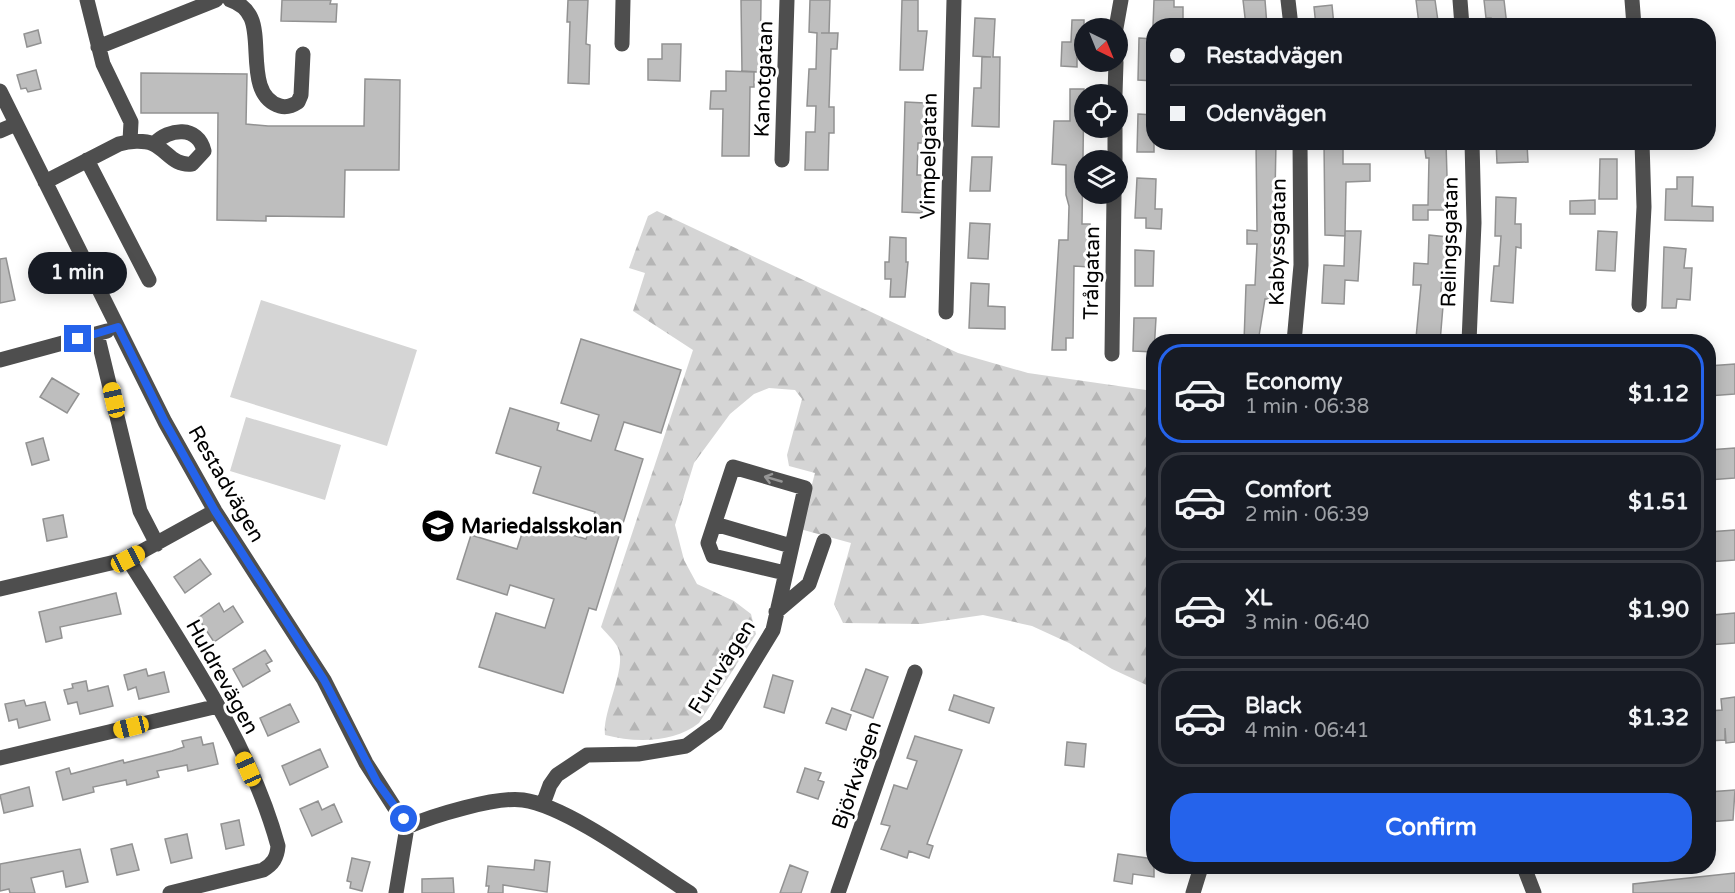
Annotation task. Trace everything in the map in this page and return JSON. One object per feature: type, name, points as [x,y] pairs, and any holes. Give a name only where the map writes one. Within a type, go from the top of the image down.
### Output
[{"type":"street","points":[[87,0],[98,47],[111,85],[131,122],[130,141]]},
{"type":"street","points":[[98,47],[216,0]]},
{"type":"street","points":[[230,0],[250,15],[254,26],[262,90],[276,104],[284,107],[298,102],[301,95],[303,54]]},
{"type":"street","points":[[622,44],[623,0]]},
{"type":"street","name":"Kanotgatan","points":[[782,160],[787,0]]},
{"type":"street","name":"Vimpelgatan","points":[[946,312],[954,0]]},
{"type":"street","points":[[1118,18],[1121,0]]},
{"type":"street","points":[[1288,0],[1290,18]]},
{"type":"street","points":[[1460,0],[1461,18]]},
{"type":"street","points":[[1632,0],[1633,18]]},
{"type":"street","name":"Restadvägen","points":[[0,91],[165,422],[215,511],[319,671],[372,773],[401,813],[407,827]]},
{"type":"street","points":[[0,131],[16,124]]},
{"type":"street","points":[[45,182],[119,144],[130,141],[154,144]]},
{"type":"street","name":"Kabyssgatan","points":[[1295,334],[1301,265],[1300,150]]},
{"type":"street","name":"Relingsgatan","points":[[1469,334],[1474,223],[1472,150]]},
{"type":"street","points":[[1639,304],[1644,207],[1642,150]]},
{"type":"street","points":[[87,160],[149,280]]},
{"type":"street","name":"Trålgatan","points":[[1112,354],[1114,204]]},
{"type":"street","points":[[0,360],[118,327]]},
{"type":"street","points":[[98,334],[141,511],[157,544]]},
{"type":"street","name":"Furuvägen","points":[[543,804],[556,775],[587,755],[638,754],[686,746],[709,730],[722,715],[773,630],[785,573],[790,546],[805,488],[733,467],[708,543],[712,556],[785,573]]},
{"type":"street","points":[[0,589],[128,559],[215,511]]},
{"type":"street","points":[[715,524],[790,546]]},
{"type":"street","name":"Furuvägen","points":[[777,612],[809,584],[824,541]]},
{"type":"street","name":"Huldrevägen","points":[[128,559],[218,706],[274,830],[277,855],[272,865],[263,870],[170,893]]},
{"type":"street","name":"Björkvägen","points":[[838,893],[915,672]]},
{"type":"street","points":[[0,758],[218,706]]},
{"type":"street","points":[[396,893],[407,827],[426,818],[508,800],[543,804],[576,821],[690,893]]},
{"type":"street","points":[[1193,893],[1199,874]]},
{"type":"street","points":[[1527,874],[1534,893]]},
{"type":"green space","points":[[657,211],[958,353],[1028,373],[1146,390],[1146,685],[1112,669],[1069,643],[1032,626],[983,615],[921,624],[843,623],[834,604],[851,543],[800,529],[815,473],[789,466],[787,455],[802,399],[795,390],[769,388],[754,394],[730,414],[694,463],[675,525],[684,560],[697,584],[734,601],[751,614],[756,634],[699,723],[689,730],[654,740],[605,735],[607,713],[618,676],[620,655],[615,643],[601,627],[693,350],[633,311],[645,273],[629,268],[648,216]]},
{"type":"green space","points":[[261,300],[417,350],[387,446],[230,397]]},
{"type":"green space","points":[[246,417],[341,445],[325,500],[230,471]]},
{"type":"building","points":[[282,0],[331,0],[330,4],[337,4],[336,22],[281,21]]},
{"type":"building","points":[[568,0],[588,0],[586,44],[590,45],[589,84],[568,83],[570,22],[567,22]]},
{"type":"building","points":[[741,0],[761,0],[760,72],[742,71]]},
{"type":"building","points":[[810,0],[830,0],[829,33],[838,33],[837,49],[831,49],[829,107],[834,107],[834,133],[829,133],[828,170],[805,170],[806,132],[815,132],[816,106],[807,106],[809,69],[816,69],[817,33],[809,32]]},
{"type":"building","points":[[902,0],[918,0],[918,31],[927,31],[923,70],[900,70]]},
{"type":"building","points":[[1154,0],[1174,0],[1174,7],[1183,7],[1183,18],[1153,18]]},
{"type":"building","points":[[1243,0],[1265,0],[1266,18],[1245,18]]},
{"type":"building","points":[[1416,0],[1435,0],[1438,18],[1418,18]]},
{"type":"building","points":[[1484,0],[1504,0],[1506,18],[1486,18]]},
{"type":"building","points":[[1332,5],[1333,18],[1315,18],[1314,7]]},
{"type":"building","points":[[975,18],[995,19],[993,57],[1000,57],[999,127],[972,126],[974,88],[981,88],[982,57],[991,57],[973,56]]},
{"type":"building","points":[[1072,20],[1074,20],[1074,67],[1061,66],[1062,42],[1071,42]]},
{"type":"building","points":[[38,30],[41,43],[27,47],[24,34]]},
{"type":"building","points":[[1139,38],[1146,38],[1146,80],[1138,80]]},
{"type":"building","points":[[662,44],[681,44],[680,81],[648,80],[648,59],[662,59]]},
{"type":"building","points":[[36,70],[41,89],[28,92],[26,88],[21,89],[17,75]]},
{"type":"building","points":[[726,71],[754,72],[754,87],[750,87],[749,156],[722,156],[723,109],[710,109],[711,91],[726,91]]},
{"type":"building","points":[[141,73],[247,74],[246,124],[268,126],[364,126],[365,79],[400,80],[399,170],[345,170],[344,217],[266,216],[266,221],[217,220],[218,113],[141,113]]},
{"type":"building","points":[[1070,89],[1074,89],[1074,138],[1083,138],[1083,150],[1074,150],[1074,204],[1082,204],[1082,224],[1090,224],[1089,267],[1074,266],[1073,338],[1066,338],[1066,350],[1052,350],[1059,240],[1068,240],[1069,206],[1066,195],[1066,165],[1052,164],[1054,121],[1070,121]]},
{"type":"building","points":[[905,102],[925,103],[923,143],[918,143],[917,175],[924,175],[922,213],[902,212]]},
{"type":"building","points":[[1138,114],[1146,114],[1146,150],[1154,150],[1154,152],[1137,152]]},
{"type":"building","points":[[1256,150],[1276,150],[1275,195],[1279,195],[1274,299],[1265,299],[1259,334],[1244,334],[1246,285],[1255,285],[1257,244],[1247,244],[1247,230],[1257,231]]},
{"type":"building","points":[[1324,150],[1343,150],[1343,164],[1370,164],[1370,181],[1346,182],[1345,236],[1325,235]]},
{"type":"building","points":[[1425,150],[1446,150],[1448,210],[1428,210],[1428,220],[1413,220],[1413,205],[1428,205],[1429,158],[1426,158]]},
{"type":"building","points":[[1496,150],[1527,150],[1528,162],[1497,163]]},
{"type":"building","points":[[972,157],[992,157],[990,191],[970,191]]},
{"type":"building","points":[[1600,159],[1617,159],[1617,199],[1599,199]]},
{"type":"building","points":[[1677,177],[1693,177],[1692,206],[1713,207],[1713,221],[1665,220],[1666,189],[1677,189]]},
{"type":"building","points":[[1137,178],[1156,179],[1155,209],[1162,209],[1161,229],[1146,228],[1146,218],[1135,218]]},
{"type":"building","points":[[1496,197],[1516,198],[1515,224],[1521,224],[1521,248],[1516,247],[1513,303],[1491,301],[1494,266],[1499,266],[1501,236],[1495,236]]},
{"type":"building","points":[[1595,200],[1595,214],[1570,214],[1570,201]]},
{"type":"building","points":[[970,223],[990,224],[988,259],[968,258]]},
{"type":"building","points":[[1345,231],[1361,231],[1358,281],[1345,280],[1344,304],[1322,303],[1324,265],[1344,266]]},
{"type":"building","points":[[1598,231],[1617,232],[1615,271],[1596,270]]},
{"type":"building","points":[[1429,235],[1448,237],[1445,277],[1442,277],[1441,334],[1416,334],[1421,285],[1413,285],[1414,263],[1428,264]]},
{"type":"building","points":[[890,237],[906,238],[906,262],[908,262],[905,297],[890,297],[891,279],[885,279],[885,262],[889,262]]},
{"type":"building","points":[[1664,247],[1686,249],[1684,268],[1692,268],[1690,300],[1677,299],[1676,308],[1662,308]]},
{"type":"building","points":[[1135,250],[1154,251],[1153,286],[1135,286]]},
{"type":"building","points":[[6,258],[15,300],[0,303],[0,259]]},
{"type":"building","points":[[971,283],[989,284],[988,306],[1005,307],[1005,329],[969,328]]},
{"type":"building","points":[[1134,318],[1156,318],[1155,334],[1146,334],[1146,352],[1133,351]]},
{"type":"building","points":[[581,339],[681,370],[661,433],[624,422],[615,450],[643,459],[596,610],[589,608],[563,693],[479,667],[496,613],[545,628],[554,599],[510,585],[507,595],[457,579],[471,535],[517,549],[526,521],[586,539],[595,512],[533,493],[541,467],[496,453],[510,408],[559,423],[557,430],[591,441],[599,415],[561,403]]},
{"type":"building","points":[[1735,364],[1735,394],[1716,395],[1716,365]]},
{"type":"building","points":[[52,378],[79,394],[67,413],[40,397]]},
{"type":"building","points":[[43,438],[49,460],[32,465],[26,443]]},
{"type":"building","points":[[1735,448],[1735,478],[1716,479],[1716,449]]},
{"type":"building","points":[[63,515],[67,537],[47,541],[43,519]]},
{"type":"building","points":[[1735,530],[1735,560],[1716,561],[1716,531]]},
{"type":"building","points":[[200,559],[211,574],[185,593],[174,577]]},
{"type":"building","points":[[116,593],[121,614],[60,627],[62,638],[46,642],[39,612]]},
{"type":"building","points":[[219,603],[224,612],[233,606],[243,622],[214,642],[198,618]]},
{"type":"building","points":[[1735,613],[1735,643],[1716,644],[1716,615]]},
{"type":"building","points":[[265,650],[272,661],[266,664],[270,671],[243,687],[233,669]]},
{"type":"building","points":[[146,669],[148,676],[164,672],[169,692],[139,699],[136,687],[128,690],[124,675]]},
{"type":"building","points":[[866,669],[888,677],[873,718],[851,710]]},
{"type":"building","points":[[773,675],[793,681],[784,713],[764,707]]},
{"type":"building","points":[[86,681],[88,691],[108,686],[113,706],[80,714],[77,702],[68,704],[64,690],[73,688],[72,684]]},
{"type":"building","points":[[954,695],[994,708],[989,723],[949,710]]},
{"type":"building","points":[[1735,697],[1735,742],[1726,743],[1725,728],[1725,740],[1716,741],[1716,710],[1722,710],[1721,699]]},
{"type":"building","points":[[24,700],[26,706],[45,702],[50,720],[19,728],[17,719],[9,721],[5,704]]},
{"type":"building","points":[[290,704],[299,722],[268,736],[260,718]]},
{"type":"building","points":[[832,708],[851,715],[846,730],[826,723]]},
{"type":"building","points":[[915,736],[962,750],[927,844],[933,846],[929,858],[909,851],[907,858],[881,849],[890,826],[881,824],[894,785],[907,789],[917,761],[907,758]]},
{"type":"building","points":[[201,737],[203,745],[213,743],[218,764],[188,771],[187,765],[157,771],[159,777],[127,785],[126,780],[93,787],[94,792],[63,800],[56,772],[69,768],[71,774],[123,760],[124,763],[184,747],[182,741]]},
{"type":"building","points":[[1067,742],[1086,744],[1084,767],[1065,765]]},
{"type":"building","points":[[320,749],[328,767],[290,785],[282,766]]},
{"type":"building","points":[[805,768],[821,773],[818,780],[824,782],[818,799],[797,792]]},
{"type":"building","points":[[29,787],[33,806],[4,813],[0,795]]},
{"type":"building","points":[[1735,790],[1733,820],[1716,821],[1716,791]]},
{"type":"building","points":[[318,801],[322,810],[334,804],[342,822],[312,836],[300,809]]},
{"type":"building","points":[[239,820],[244,845],[226,849],[221,824]]},
{"type":"building","points":[[187,834],[192,858],[171,863],[165,839]]},
{"type":"building","points":[[132,844],[139,870],[117,875],[111,849]]},
{"type":"building","points":[[80,849],[88,882],[66,887],[63,871],[31,878],[35,893],[10,893],[9,889],[0,891],[0,864]]},
{"type":"building","points":[[1118,854],[1146,858],[1146,874],[1154,874],[1154,877],[1133,874],[1132,884],[1114,881]]},
{"type":"building","points":[[352,858],[370,862],[362,891],[350,888],[351,882],[347,881]]},
{"type":"building","points":[[535,860],[550,862],[547,892],[503,885],[503,893],[488,893],[489,886],[486,886],[488,866],[534,870]]},
{"type":"building","points":[[790,865],[808,872],[801,893],[780,893]]},
{"type":"building","points":[[1735,873],[1735,893],[1633,893],[1633,884]]},
{"type":"building","points":[[453,878],[454,893],[422,893],[422,879]]},
{"type":"place","name":"Mariedalsskolan","points":[[438,526]]},
{"type":"route","points":[[78,339],[118,327],[165,422],[215,511],[302,644],[324,680],[377,782],[404,819]]}]
